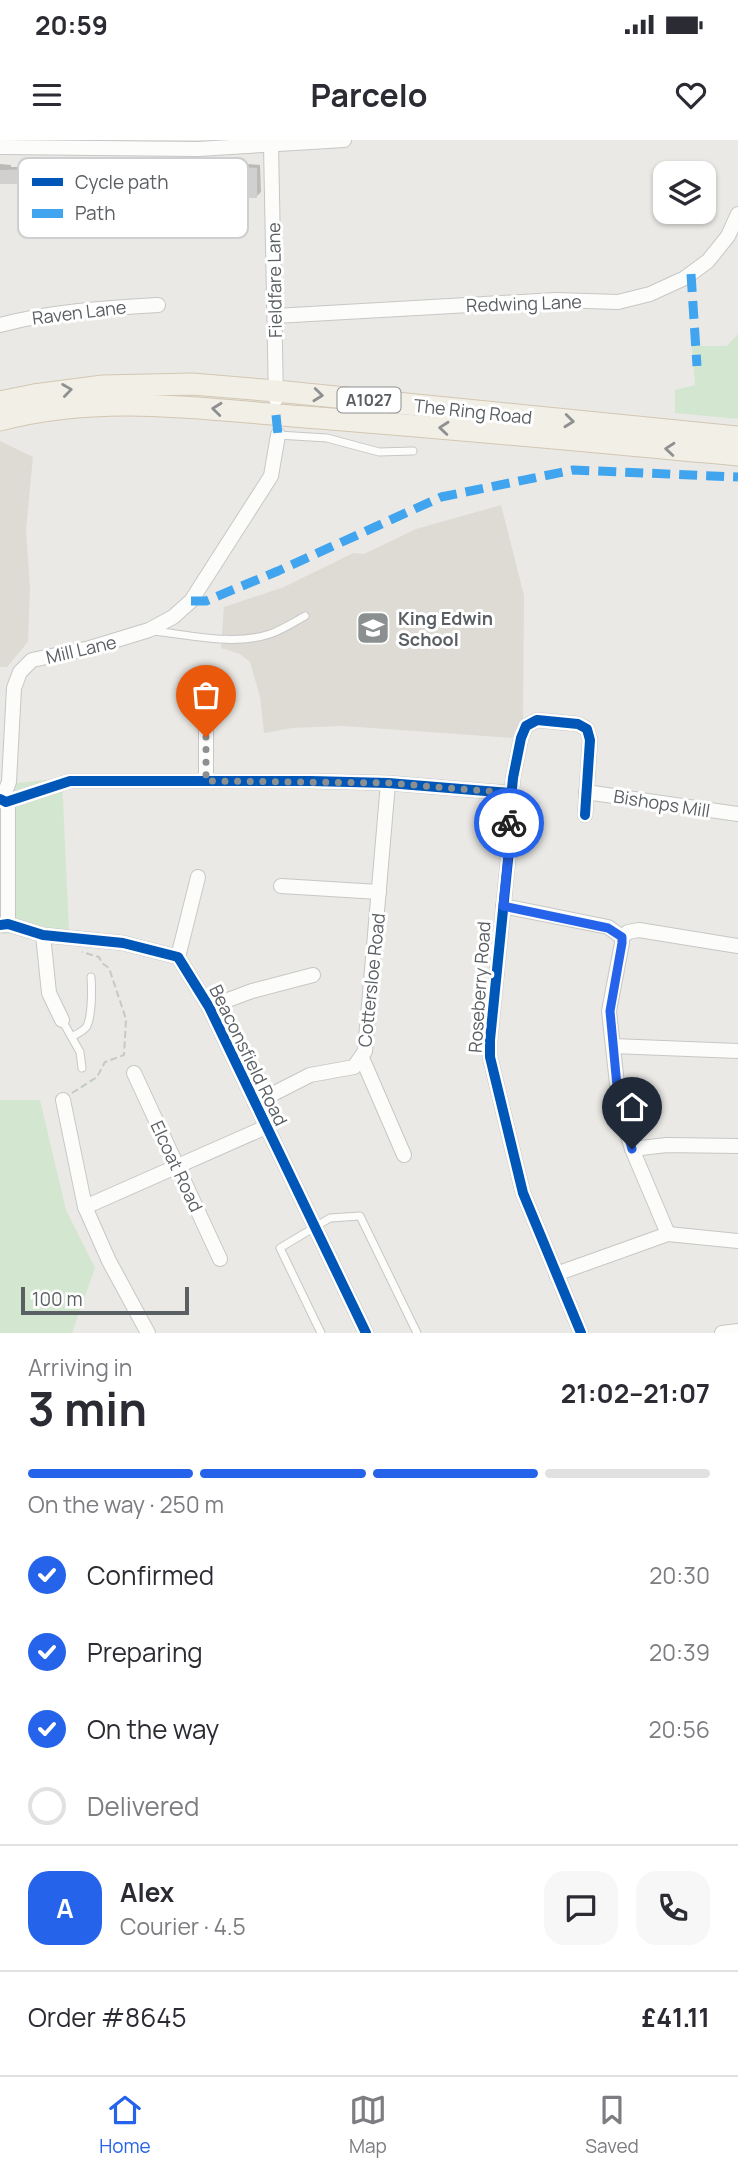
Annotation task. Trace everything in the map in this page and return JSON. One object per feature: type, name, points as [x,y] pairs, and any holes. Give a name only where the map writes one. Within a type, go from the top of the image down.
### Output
[{"type":"main road","name":"The Ring Road","points":[[0,402],[115,385],[192,384],[738,437]]},
{"type":"main road","name":"The Ring Road","points":[[0,420],[81,406],[145,404],[277,425],[738,455]]},
{"type":"street","points":[[0,146],[271,145],[344,140]]},
{"type":"street","name":"Fieldfare Lane","points":[[149,630],[173,617],[191,601],[271,476],[277,425],[271,145]]},
{"type":"street","name":"Redwing Lane","points":[[275,316],[556,300],[618,302],[650,294],[685,278],[708,261],[728,236],[738,214]]},
{"type":"street","name":"Raven Lane","points":[[0,325],[36,315],[90,308],[158,305]]},
{"type":"street","name":"Mill Lane","points":[[4,924],[8,808],[3,800],[9,782],[14,688],[20,671],[32,660],[90,648],[149,630]]},
{"type":"street","points":[[206,694],[206,781]]},
{"type":"street","name":"Roseberry Road","points":[[581,1333],[523,1193],[490,1057],[509,849],[511,793],[521,738],[526,726],[537,720],[578,724],[587,729],[590,740],[586,792]]},
{"type":"street","points":[[3,800],[70,781],[388,783],[511,793]]},
{"type":"street","name":"Cottersloe Road","points":[[255,1103],[310,1075],[354,1067],[365,1051],[388,783]]},
{"type":"street","points":[[585,815],[586,792]]},
{"type":"street","name":"Bishops Mill","points":[[586,792],[738,814]]},
{"type":"street","points":[[4,924],[43,935],[123,943],[178,957],[198,877]]},
{"type":"street","points":[[281,886],[379,892]]},
{"type":"street","points":[[503,906],[608,928],[622,937]]},
{"type":"street","points":[[622,937],[628,932],[639,930],[738,946]]},
{"type":"street","points":[[43,935],[48,993],[62,1020]]},
{"type":"street","points":[[622,937],[610,1011],[620,1111],[632,1149],[668,1234]]},
{"type":"street","name":"Beaconsfield Road","points":[[178,957],[209,1007],[366,1333]]},
{"type":"street","points":[[209,1007],[252,991],[313,975]]},
{"type":"street","points":[[613,1046],[738,1051]]},
{"type":"street","points":[[362,1058],[404,1155]]},
{"type":"street","name":"Elcoat Road","points":[[134,1073],[220,1259]]},
{"type":"street","points":[[63,1100],[85,1207],[109,1261],[148,1333]]},
{"type":"street","points":[[85,1207],[266,1127]]},
{"type":"street","points":[[632,1149],[667,1145],[738,1146]]},
{"type":"street","points":[[556,1274],[668,1234],[738,1241]]},
{"type":"street","points":[[722,1333],[738,1331]]},
{"type":"lane","points":[[277,425],[379,452],[413,451]]},
{"type":"lane","points":[[149,630],[230,640],[248,639],[271,634],[305,616]]},
{"type":"lane","points":[[72,1037],[84,1030],[89,1022],[91,977]]},
{"type":"lane","points":[[62,1020],[80,1052],[82,1068]]},
{"type":"lane","points":[[321,1333],[280,1248],[330,1218],[360,1216],[417,1333]]},
{"type":"shaded area","points":[[0,441],[33,457],[26,530],[30,588],[28,642],[7,667],[0,667]]},
{"type":"shaded area","name":"King Edwin School","points":[[501,505],[524,595],[523,719],[512,738],[343,726],[292,728],[264,733],[260,697],[250,662],[240,654],[221,648],[224,607],[284,587],[353,553],[364,554],[416,529]]},
{"type":"green space","points":[[738,334],[738,419],[675,413],[675,390],[695,385],[692,346],[727,346]]},
{"type":"green space","points":[[62,778],[69,931],[0,934],[0,785]]},
{"type":"green space","points":[[0,1100],[40,1100],[66,1210],[95,1268],[72,1333],[0,1333]]},
{"type":"building","points":[[248,167],[257,168],[257,198],[249,198]]},
{"type":"building","points":[[0,170],[18,170],[18,184],[0,184]]},
{"type":"marked path","points":[[691,274],[697,366]]},
{"type":"marked path","points":[[276,415],[278,435]]},
{"type":"marked path","points":[[191,601],[206,601],[441,497],[573,470],[738,477]]},
{"type":"cycle path","points":[[581,1333],[523,1193],[490,1057],[513,778],[526,726],[537,720],[578,724],[587,729],[590,740],[585,815]]},
{"type":"cycle path","points":[[0,799],[6,802],[70,781],[388,783],[511,793]]},
{"type":"cycle path","points":[[0,925],[8,924],[43,935],[123,943],[178,957],[209,1007],[366,1333]]},
{"type":"way so far","points":[[206,737],[206,781],[388,783],[511,793],[509,823]]},
{"type":"place","name":"King Edwin School","points":[[373,628]]},
{"type":"route","points":[[509,823],[503,906],[608,928],[622,937],[610,1011],[620,1111],[632,1149]]}]
